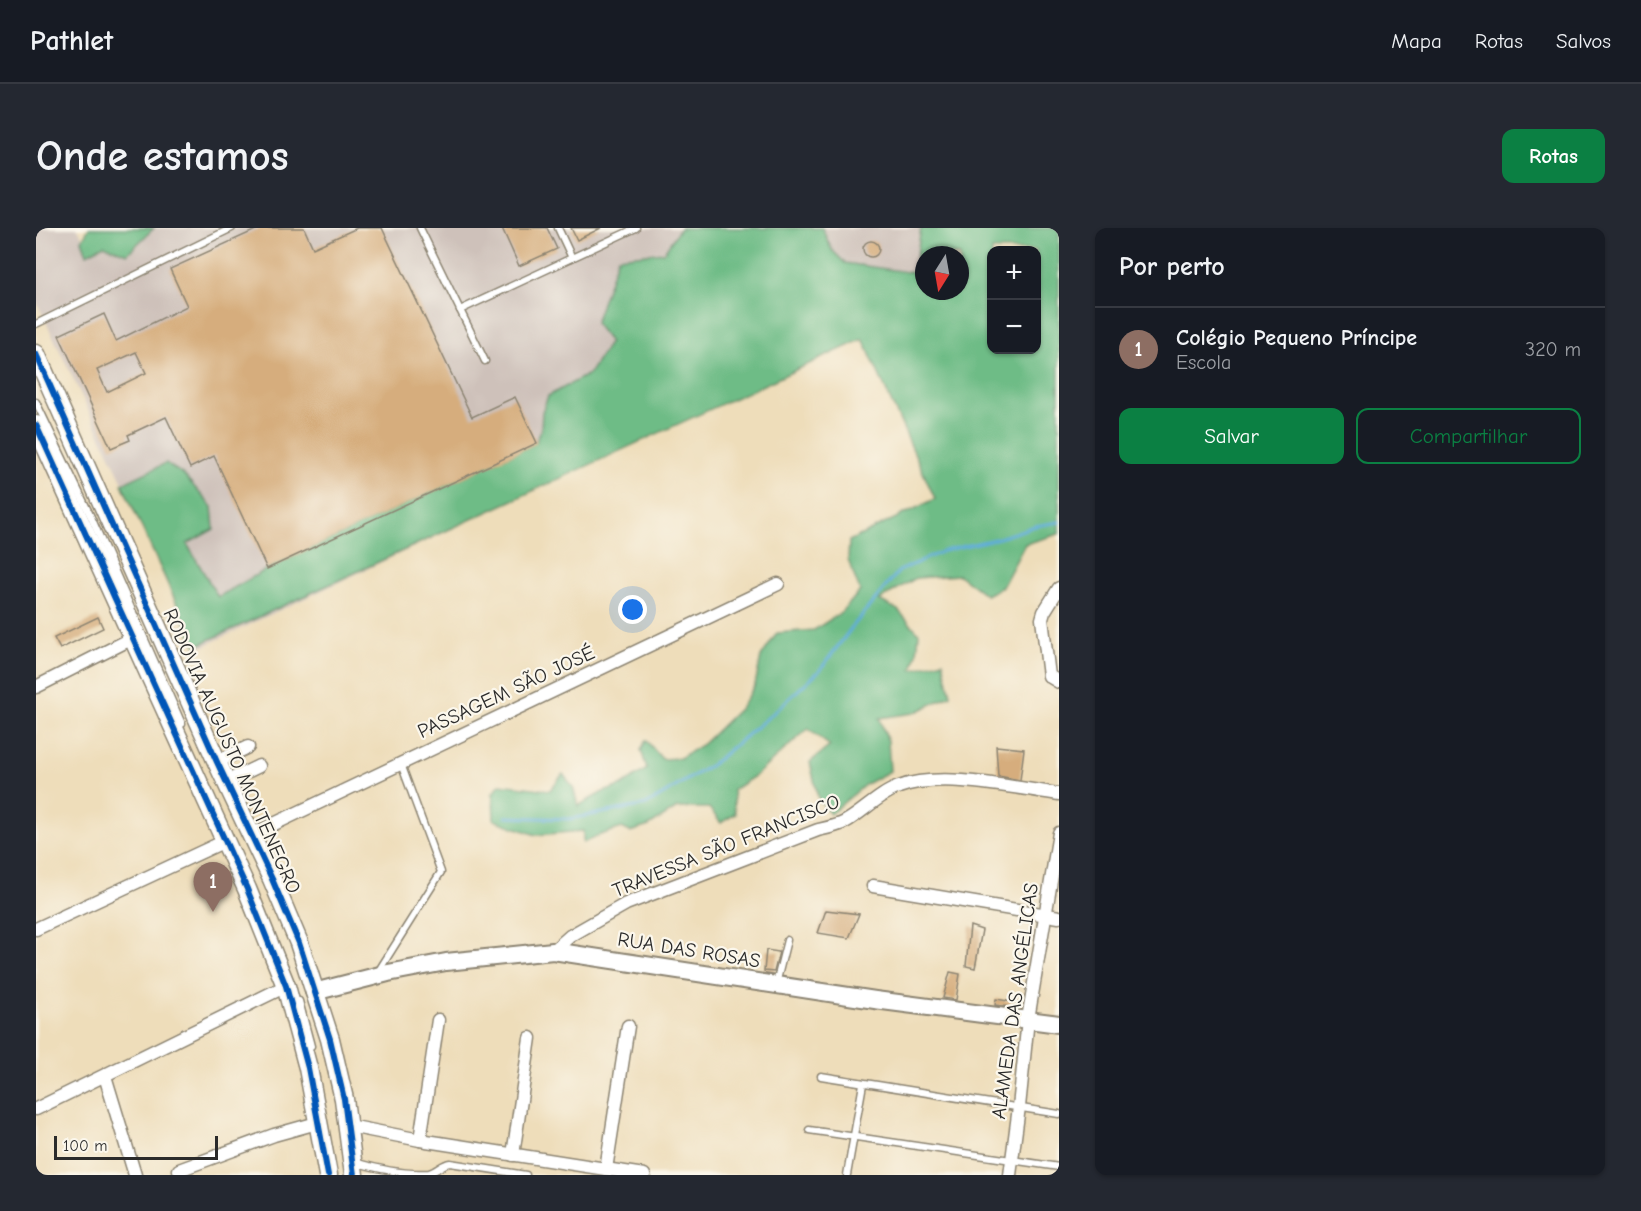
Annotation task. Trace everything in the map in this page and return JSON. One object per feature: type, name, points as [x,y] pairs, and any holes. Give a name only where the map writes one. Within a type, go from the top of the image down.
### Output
[{"type":"main road","name":"RODOVIA AUGUSTO MONTENEGRO","points":[[36,354],[226,782],[237,839],[286,986],[306,1058],[317,1123],[331,1169]]},
{"type":"main road","name":"RODOVIA AUGUSTO MONTENEGRO","points":[[36,425],[85,530],[131,639],[172,722],[237,839],[289,918],[330,1040],[349,1126],[353,1168]]},
{"type":"street","name":"PASSAGEM SÃO JOSÉ","points":[[36,929],[401,764],[778,584]]},
{"type":"street","points":[[1059,588],[1044,612],[1042,628],[1049,676],[1059,682]]},
{"type":"street","points":[[36,687],[131,639]]},
{"type":"street","points":[[217,762],[248,747]]},
{"type":"street","points":[[226,782],[259,766]]},
{"type":"street","name":"TRAVESSA SÃO FRANCISCO","points":[[553,951],[584,927],[627,904],[818,830],[842,823],[896,788],[910,783],[932,780],[976,783],[1059,794]]},
{"type":"street","name":"ALAMEDA DAS ANGÉLICAS","points":[[1010,1175],[1028,1019],[1059,833]]},
{"type":"street","points":[[873,886],[1059,917]]},
{"type":"street","name":"RUA DAS ROSAS","points":[[314,992],[376,976],[446,962],[553,951],[1059,1024]]},
{"type":"street","points":[[36,1109],[286,986]]},
{"type":"street","points":[[420,1140],[438,1020]]},
{"type":"street","points":[[606,1169],[628,1026]]},
{"type":"street","points":[[513,1155],[530,1038]]},
{"type":"street","points":[[105,1076],[135,1175]]},
{"type":"street","points":[[179,1170],[274,1135],[317,1123]]},
{"type":"street","points":[[349,1126],[420,1140],[644,1175]]},
{"type":"lane","points":[[36,324],[232,228]]},
{"type":"lane","points":[[420,228],[485,361]]},
{"type":"lane","points":[[558,228],[572,258]]},
{"type":"lane","points":[[460,310],[636,228]]},
{"type":"lane","points":[[36,402],[91,517],[186,734]]},
{"type":"lane","points":[[376,976],[441,872],[401,764]]},
{"type":"lane","points":[[237,839],[260,900]]},
{"type":"lane","points":[[264,911],[305,1017],[312,1049]]},
{"type":"lane","points":[[776,984],[788,940]]},
{"type":"lane","points":[[821,1076],[1059,1114]]},
{"type":"lane","points":[[847,1175],[863,1084]]},
{"type":"lane","points":[[809,1130],[1059,1167]]},
{"type":"lane","points":[[353,1168],[432,1174],[450,1163],[526,1175]]},
{"type":"lane","points":[[331,1169],[336,1175]]},
{"type":"shaded area","points":[[36,228],[78,228],[87,247],[127,228],[955,228],[934,246],[915,246],[915,276],[866,333],[202,647],[36,301]]},
{"type":"green space","points":[[89,228],[154,228],[127,254],[104,245],[87,254],[82,240]]},
{"type":"green space","points":[[680,228],[822,228],[832,250],[845,263],[914,273],[915,267],[915,300],[969,300],[969,246],[918,246],[921,228],[1059,228],[1059,534],[1025,544],[1002,587],[986,595],[959,575],[916,578],[879,600],[898,610],[919,633],[912,670],[943,661],[951,695],[914,713],[879,718],[888,741],[890,771],[866,784],[830,814],[818,798],[810,762],[830,746],[808,729],[755,776],[733,790],[735,814],[721,823],[709,808],[677,808],[649,826],[630,832],[622,828],[583,843],[583,831],[536,835],[494,820],[493,793],[500,784],[550,790],[563,774],[573,787],[578,806],[603,792],[621,786],[647,769],[641,750],[646,740],[662,759],[680,758],[703,744],[740,708],[755,685],[761,657],[777,633],[814,630],[842,612],[860,591],[848,560],[849,541],[935,499],[863,339],[196,646],[122,484],[166,463],[184,475],[212,507],[214,529],[187,544],[218,597],[267,569],[536,443],[541,430],[542,412],[548,396],[589,374],[610,342],[595,323],[618,257],[664,252]]},
{"type":"building","points":[[260,228],[304,228],[313,248],[357,228],[382,228],[472,417],[515,397],[537,443],[267,569],[214,456],[190,468],[166,417],[128,435],[130,440],[111,448],[59,335],[104,314],[116,341],[187,306],[170,269]],"holes":[[[136,352],[146,373],[107,392],[97,370]]]},
{"type":"building","points":[[502,228],[547,228],[557,249],[519,266]]},
{"type":"building","points":[[571,228],[601,228],[577,240]]},
{"type":"building","points":[[871,241],[877,243],[879,249],[877,255],[871,257],[865,255],[863,249],[865,243]]},
{"type":"building","points":[[98,617],[103,628],[60,649],[54,638]]},
{"type":"building","points":[[996,746],[1024,749],[1020,780],[998,776]]},
{"type":"building","points":[[826,910],[859,914],[849,938],[818,933]]},
{"type":"building","points":[[970,926],[982,930],[975,968],[966,966]]},
{"type":"building","points":[[766,950],[779,952],[774,972],[764,971]]},
{"type":"building","points":[[950,972],[960,974],[956,1000],[943,998]]},
{"type":"building","points":[[996,999],[1020,1003],[1018,1008],[995,1005]]},
{"type":"waterway","points":[[506,817],[569,819],[646,805],[711,765],[820,670],[899,571],[943,551],[999,538],[1035,526],[1059,522]]},
{"type":"cycle path","points":[[36,354],[299,943],[330,1039],[344,1099],[354,1175]]},
{"type":"cycle path","points":[[36,425],[247,889],[286,986],[308,1068],[328,1175]]},
{"type":"place","name":"Colégio Pequeno Príncipe","points":[[213,912]]}]
